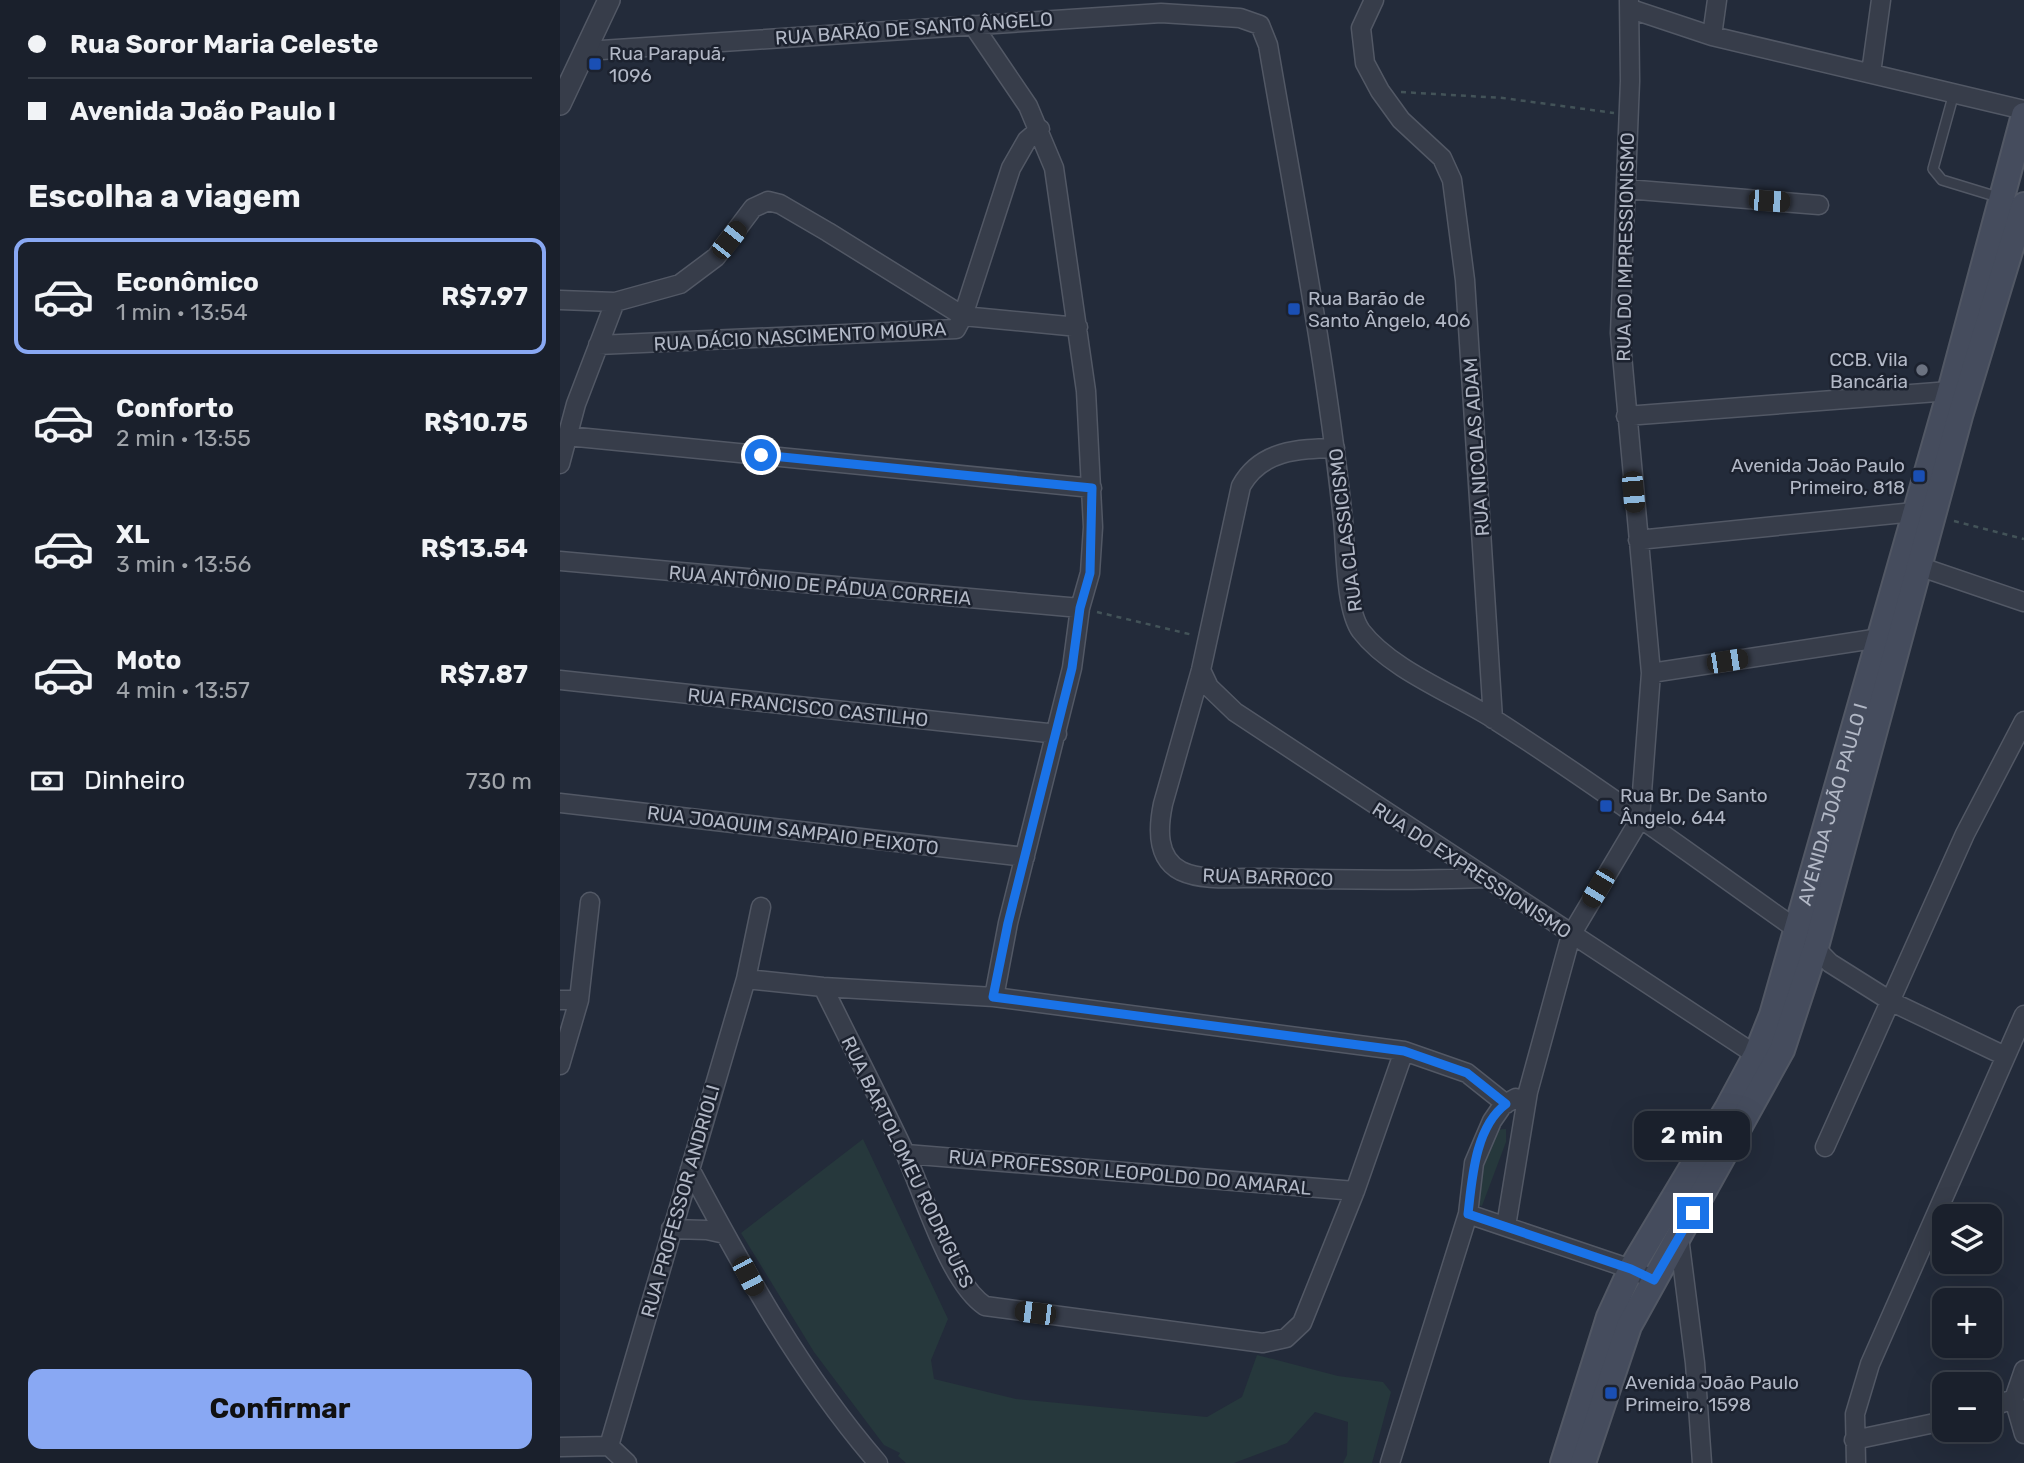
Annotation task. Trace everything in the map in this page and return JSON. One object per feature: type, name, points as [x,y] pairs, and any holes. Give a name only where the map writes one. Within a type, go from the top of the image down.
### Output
[{"type":"main road","name":"AVENIDA JOÃO PAULO I","points":[[1583,1463],[1612,1369],[1629,1326],[1779,1059],[1880,638],[1992,307],[2014,202],[2024,112]]},
{"type":"main road","name":"AVENIDA JOÃO PAULO I","points":[[1563,1463],[1609,1317],[1631,1269],[1756,1055],[1808,939],[1921,567],[1924,514],[1950,391],[2014,202]]},
{"type":"main road","points":[[1734,1140],[1756,1087],[1759,1063],[1756,1055]]},
{"type":"street","points":[[560,104],[568,72],[586,51],[609,0]]},
{"type":"street","name":"RUA NICOLAS ADAM","points":[[1374,0],[1361,28],[1365,63],[1380,91],[1401,120],[1435,149],[1452,180],[1466,294],[1493,719]]},
{"type":"street","points":[[1712,36],[1717,0]]},
{"type":"street","points":[[1871,73],[1881,0]]},
{"type":"street","points":[[1630,5],[1712,36],[2024,112]]},
{"type":"street","name":"RUA DO IMPRESSIONISMO","points":[[1630,5],[1620,333],[1651,673],[1640,820]]},
{"type":"street","name":"RUA BARÃO DE SANTO ÂNGELO","points":[[586,51],[973,25],[1084,8],[1163,7],[1257,23],[1264,29],[1268,45]]},
{"type":"street","points":[[973,25],[1040,129],[1060,193],[1078,327],[1092,488],[1091,560],[1072,668],[993,997]]},
{"type":"street","name":"RUA CLASSICISMO","points":[[1268,45],[1312,291],[1335,447],[1356,623],[1377,648],[1394,661],[1493,719],[1640,820],[1808,939],[1830,963],[1892,1002],[2005,1056]]},
{"type":"street","points":[[560,300],[615,302],[658,292],[698,273],[716,257],[753,208],[768,201],[780,204],[828,232],[963,316],[1014,161],[1027,140],[1040,129]]},
{"type":"street","points":[[1626,189],[1818,205]]},
{"type":"street","points":[[560,464],[576,404],[615,302]]},
{"type":"street","name":"RUA DÁCIO NASCIMENTO MOURA","points":[[598,345],[950,331],[959,327],[963,316],[1078,327]]},
{"type":"street","points":[[1626,416],[1950,391]]},
{"type":"street","points":[[568,436],[1092,488]]},
{"type":"street","name":"RUA BARROCO","points":[[1335,447],[1287,451],[1259,464],[1246,476],[1241,486],[1201,670],[1159,820],[1161,848],[1181,871],[1216,877],[1410,881],[1485,878]]},
{"type":"street","points":[[1638,540],[1924,514]]},
{"type":"street","name":"RUA ANTÔNIO DE PÁDUA CORREIA","points":[[560,561],[1083,609]]},
{"type":"street","points":[[1921,567],[2024,603]]},
{"type":"street","points":[[1651,673],[1880,638]]},
{"type":"street","name":"RUA DO EXPRESSIONISMO","points":[[1201,670],[1209,687],[1235,712],[1756,1055]]},
{"type":"street","name":"RUA FRANCISCO CASTILHO","points":[[560,680],[1057,734]]},
{"type":"street","points":[[1825,1147],[1965,834],[2024,721]]},
{"type":"street","name":"RUA JOAQUIM SAMPAIO PEIXOTO","points":[[560,803],[1026,857]]},
{"type":"street","points":[[1506,1226],[1528,1092],[1570,934],[1640,820]]},
{"type":"street","points":[[560,1065],[579,1000],[590,902]]},
{"type":"street","name":"RUA PROFESSOR ANDRIOLI","points":[[609,1446],[746,979],[761,907]]},
{"type":"street","points":[[746,979],[823,988],[993,997],[1404,1051],[1467,1073],[1506,1104]]},
{"type":"street","name":"RUA BARTOLOMEU RODRIGUES","points":[[823,988],[905,1154],[958,1276],[974,1299],[985,1306],[1263,1343],[1286,1338],[1302,1322],[1356,1191],[1404,1051]]},
{"type":"street","points":[[560,1000],[579,1000]]},
{"type":"street","points":[[1856,1463],[1854,1440],[1857,1402],[1870,1364],[2024,1015]]},
{"type":"street","points":[[1390,1463],[1468,1214],[1474,1163],[1492,1121],[1506,1104],[1528,1092]]},
{"type":"street","name":"RUA PROFESSOR LEOPOLDO DO AMARAL","points":[[905,1154],[1356,1191]]},
{"type":"street","points":[[690,1169],[759,1297],[844,1423],[878,1463]]},
{"type":"street","points":[[1468,1214],[1631,1269],[1654,1280]]},
{"type":"street","points":[[671,1229],[707,1230],[725,1234]]},
{"type":"street","points":[[1679,1237],[1695,1363],[1702,1463]]},
{"type":"street","points":[[2023,1369],[2014,1399],[2024,1434]]},
{"type":"street","points":[[2002,1403],[2014,1399]]},
{"type":"street","points":[[1854,1440],[1932,1424]]},
{"type":"street","points":[[560,1447],[609,1446],[628,1463]]},
{"type":"lane","points":[[1954,93],[1933,162],[1936,176],[2014,202]]},
{"type":"path","points":[[1380,91],[1503,98],[1628,116]]},
{"type":"path","points":[[1924,514],[2024,539]]},
{"type":"path","points":[[1083,609],[1206,638]]},
{"type":"shaded area","points":[[1506,1129],[1506,1142],[1482,1206],[1469,1203],[1491,1130]]},
{"type":"shaded area","points":[[863,1139],[948,1319],[931,1360],[934,1379],[1016,1399],[1207,1417],[1242,1397],[1257,1355],[1338,1376],[1383,1382],[1391,1392],[1372,1463],[1343,1463],[1347,1455],[1348,1422],[1315,1412],[1287,1443],[1234,1463],[906,1463],[898,1456],[900,1453],[884,1445],[814,1352],[741,1233]]},
{"type":"place","name":"Rua Parapuã, 1096","points":[[595,64]]},
{"type":"place","name":"Rua Barão de Santo Ângelo, 406","points":[[1294,309]]},
{"type":"place","name":"CCB. Vila Bancária","points":[[1922,370]]},
{"type":"place","name":"Avenida João Paulo Primeiro, 818","points":[[1919,476]]},
{"type":"place","name":"Rua Br. De Santo Ângelo, 644","points":[[1606,806]]},
{"type":"place","name":"Avenida João Paulo Primeiro, 1598","points":[[1611,1393]]},
{"type":"route","points":[[761,455],[1092,488],[1090,573],[1080,608],[1072,668],[1008,923],[993,997],[1404,1051],[1467,1073],[1506,1104],[1492,1121],[1474,1163],[1468,1214],[1631,1269],[1654,1280],[1693,1213]]}]
